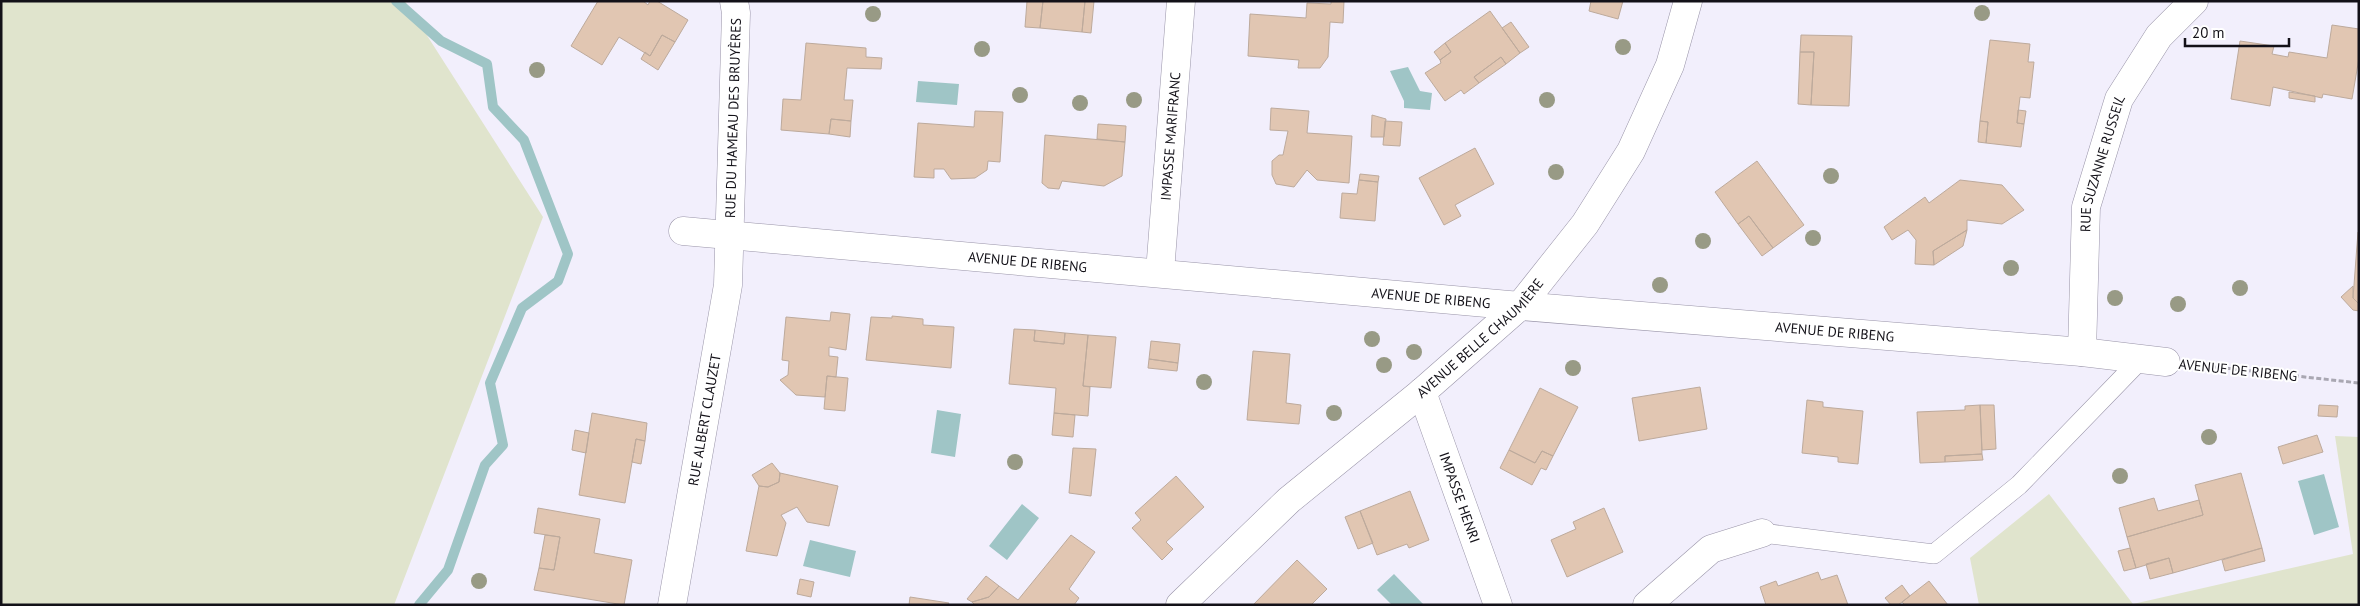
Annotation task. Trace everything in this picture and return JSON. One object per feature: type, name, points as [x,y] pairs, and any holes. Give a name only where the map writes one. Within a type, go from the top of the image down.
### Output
[{"type":"street","name":"RUE DU HAMEAU DES BRUYÈRES","points":[[729,234],[736,13],[734,1]]},
{"type":"street","name":"IMPASSE MARIFRANC","points":[[1160,272],[1181,1]]},
{"type":"street","name":"AVENUE BELLE CHAUMIÈRE","points":[[1180,605],[1289,500],[1422,392],[1520,306],[1585,224],[1631,151],[1670,65],[1688,1]]},
{"type":"street","name":"RUE SUZANNE RUSSEIL","points":[[2082,352],[2086,207],[2119,99],[2158,36],[2194,1]]},
{"type":"street","name":"AVENUE DE RIBENG","points":[[683,230],[1520,306],[2082,352],[2154,360]]},
{"type":"street","name":"RUE ALBERT CLAUZET","points":[[672,605],[728,285],[729,234]]},
{"type":"street","name":"IMPASSE HENRI","points":[[1422,392],[1498,605]]},
{"type":"street","points":[[1647,605],[1711,549],[1762,533]]},
{"type":"lane","points":[[1762,533],[1934,554],[2019,485],[2154,360]]},
{"type":"path","name":"AVENUE DE RIBENG","points":[[2154,360],[2359,383]]},
{"type":"shaded area","points":[[1,1],[405,1],[543,217],[394,605],[1,605]]},
{"type":"shaded area","points":[[1408,67],[1420,91],[1432,93],[1430,110],[1404,108],[1404,101],[1390,71]]},
{"type":"shaded area","points":[[918,81],[959,84],[957,105],[916,102]]},
{"type":"shaded area","points":[[937,410],[961,414],[955,457],[931,453]]},
{"type":"shaded area","points":[[2335,436],[2359,437],[2359,605],[1979,605],[1970,558],[2049,494],[2133,604],[2353,554]]},
{"type":"shaded area","points":[[2324,474],[2339,527],[2314,535],[2298,481]]},
{"type":"shaded area","points":[[1022,504],[1039,518],[1007,560],[989,546]]},
{"type":"shaded area","points":[[810,540],[856,551],[850,577],[803,566]]},
{"type":"shaded area","points":[[1394,574],[1424,605],[1392,605],[1377,590]]},
{"type":"building","points":[[598,1],[643,1],[648,5],[650,1],[657,1],[688,20],[675,42],[662,35],[650,56],[619,37],[602,65],[571,46]]},
{"type":"building","points":[[1027,1],[1043,1],[1040,28],[1025,27]]},
{"type":"building","points":[[1043,1],[1085,1],[1082,32],[1040,28]]},
{"type":"building","points":[[1085,1],[1094,1],[1091,33],[1082,32]]},
{"type":"building","points":[[1331,1],[1344,1],[1343,23],[1330,22],[1328,57],[1320,68],[1298,68],[1299,60],[1248,56],[1250,14],[1306,18],[1307,3],[1331,4]]},
{"type":"building","points":[[1591,1],[1623,1],[1618,19],[1589,11]]},
{"type":"building","points":[[1490,11],[1520,53],[1506,64],[1501,57],[1474,77],[1479,83],[1464,94],[1461,90],[1445,101],[1425,73],[1441,63],[1440,60],[1451,52],[1445,43]]},
{"type":"building","points":[[1511,22],[1529,47],[1520,53],[1502,28]]},
{"type":"building","points":[[2332,25],[2359,29],[2359,58],[2352,99],[2323,94],[2322,98],[2273,87],[2270,106],[2231,99],[2240,41],[2274,46],[2272,54],[2288,57],[2289,52],[2327,58]]},
{"type":"building","points":[[662,35],[675,42],[658,70],[641,59],[645,52],[650,56]]},
{"type":"building","points":[[1801,35],[1852,36],[1849,106],[1811,105],[1814,52],[1800,52]]},
{"type":"building","points":[[1990,40],[2030,44],[2028,62],[2034,62],[2030,98],[2020,97],[2017,123],[2024,124],[2021,147],[1986,143],[1988,122],[1980,121]]},
{"type":"building","points":[[806,43],[866,48],[866,57],[882,58],[881,69],[847,68],[844,100],[853,100],[851,121],[831,119],[829,134],[781,130],[783,99],[801,100]]},
{"type":"building","points":[[1445,43],[1451,52],[1440,60],[1434,52]]},
{"type":"building","points":[[1800,52],[1814,52],[1811,105],[1798,104]]},
{"type":"building","points":[[1501,57],[1506,64],[1479,83],[1474,77]]},
{"type":"building","points":[[2289,92],[2315,96],[2315,102],[2289,98]]},
{"type":"building","points":[[1271,108],[1309,111],[1307,133],[1352,136],[1349,183],[1317,180],[1307,170],[1294,187],[1276,184],[1272,175],[1272,161],[1279,155],[1283,155],[1288,131],[1270,130]]},
{"type":"building","points":[[2018,110],[2026,111],[2024,124],[2017,123]]},
{"type":"building","points":[[975,111],[1003,112],[1000,162],[988,161],[987,170],[975,178],[951,179],[944,169],[934,169],[934,178],[914,177],[918,123],[974,127]]},
{"type":"building","points":[[1372,115],[1386,119],[1384,137],[1371,137]]},
{"type":"building","points":[[831,119],[851,121],[850,137],[829,134]]},
{"type":"building","points":[[1385,121],[1402,122],[1400,146],[1383,145]]},
{"type":"building","points":[[1980,121],[1988,122],[1986,143],[1978,142]]},
{"type":"building","points":[[1098,124],[1126,126],[1125,142],[1097,139]]},
{"type":"building","points":[[1045,135],[1125,142],[1122,176],[1104,186],[1062,181],[1059,189],[1048,188],[1042,183]]},
{"type":"building","points":[[1475,148],[1494,184],[1455,205],[1461,216],[1444,225],[1419,178]]},
{"type":"building","points":[[1757,161],[1804,225],[1773,248],[1749,216],[1738,224],[1715,192]]},
{"type":"building","points":[[1360,174],[1379,176],[1378,182],[1359,180]]},
{"type":"building","points":[[1359,180],[1378,182],[1375,221],[1340,218],[1342,193],[1357,194]]},
{"type":"building","points":[[1960,180],[2002,185],[2024,210],[2002,224],[1967,220],[1967,230],[1933,251],[1934,265],[1915,264],[1916,240],[1908,230],[1892,240],[1884,227],[1925,197],[1929,203]]},
{"type":"building","points":[[1749,216],[1773,248],[1762,256],[1738,224]]},
{"type":"building","points":[[1967,230],[1963,246],[1934,265],[1933,251]]},
{"type":"building","points":[[2359,232],[2359,304],[2353,298]]},
{"type":"building","points":[[2353,286],[2353,298],[2359,304],[2359,311],[2353,310],[2341,297]]},
{"type":"building","points":[[831,312],[850,314],[846,350],[829,347],[829,356],[838,357],[836,377],[827,376],[825,397],[796,395],[780,380],[788,375],[789,361],[782,360],[786,317],[830,321]]},
{"type":"building","points":[[892,316],[923,319],[923,325],[954,327],[951,368],[866,360],[871,317],[892,318]]},
{"type":"building","points":[[1014,329],[1035,330],[1034,341],[1064,344],[1065,333],[1088,335],[1083,386],[1090,387],[1088,416],[1054,413],[1056,388],[1009,384]]},
{"type":"building","points":[[1035,330],[1065,333],[1064,344],[1034,341]]},
{"type":"building","points":[[1088,335],[1116,337],[1111,388],[1083,386]]},
{"type":"building","points":[[1151,341],[1180,344],[1178,363],[1149,359]]},
{"type":"building","points":[[1253,351],[1290,354],[1286,403],[1301,405],[1299,424],[1247,420]]},
{"type":"building","points":[[1149,359],[1178,363],[1177,371],[1148,368]]},
{"type":"building","points":[[827,376],[848,378],[845,411],[824,409]]},
{"type":"building","points":[[1700,387],[1707,429],[1639,441],[1632,398]]},
{"type":"building","points":[[1540,388],[1578,407],[1553,456],[1542,451],[1535,463],[1509,450]]},
{"type":"building","points":[[1807,400],[1823,402],[1823,407],[1863,411],[1858,464],[1838,462],[1838,457],[1802,453]]},
{"type":"building","points":[[1980,405],[1982,454],[1945,456],[1945,462],[1920,463],[1917,412],[1965,410],[1965,406]]},
{"type":"building","points":[[1980,405],[1994,405],[1996,449],[1982,450]]},
{"type":"building","points":[[2319,405],[2338,406],[2337,417],[2318,416]]},
{"type":"building","points":[[592,413],[647,423],[645,441],[636,439],[625,503],[579,495]]},
{"type":"building","points":[[1054,413],[1075,415],[1073,437],[1052,435]]},
{"type":"building","points":[[575,430],[589,433],[586,453],[572,450]]},
{"type":"building","points":[[2317,435],[2323,452],[2283,464],[2278,447]]},
{"type":"building","points":[[636,439],[645,441],[641,464],[632,462]]},
{"type":"building","points":[[1073,448],[1096,449],[1091,496],[1069,493]]},
{"type":"building","points":[[1509,450],[1535,463],[1542,451],[1553,456],[1546,470],[1541,468],[1532,485],[1500,468]]},
{"type":"building","points":[[1982,454],[1983,460],[1945,462],[1945,456]]},
{"type":"building","points":[[772,463],[780,473],[779,482],[768,487],[759,486],[752,475]]},
{"type":"building","points":[[780,473],[838,486],[829,526],[807,522],[797,507],[781,515],[786,523],[777,556],[746,551],[759,486],[768,487],[779,482]]},
{"type":"building","points":[[2241,473],[2262,548],[2173,573],[2169,558],[2136,568],[2127,537],[2203,515],[2195,485]]},
{"type":"building","points":[[1176,476],[1204,507],[1166,542],[1173,549],[1162,560],[1132,528],[1141,520],[1135,513]]},
{"type":"building","points":[[1410,491],[1429,540],[1409,548],[1407,544],[1377,555],[1360,511]]},
{"type":"building","points":[[2154,498],[2158,511],[2199,500],[2203,515],[2127,537],[2119,508]]},
{"type":"building","points":[[538,508],[600,519],[594,553],[632,560],[624,605],[534,590],[539,568],[554,570],[560,537],[534,533]]},
{"type":"building","points":[[1604,508],[1623,552],[1567,577],[1551,540],[1576,529],[1573,522]]},
{"type":"building","points":[[1360,511],[1373,543],[1358,549],[1345,517]]},
{"type":"building","points":[[545,535],[560,537],[554,570],[539,568]]},
{"type":"building","points":[[1071,535],[1095,552],[1069,589],[1079,598],[1074,605],[975,605],[972,602],[989,597],[999,586],[1018,600]]},
{"type":"building","points":[[2130,548],[2136,568],[2124,571],[2118,551]]},
{"type":"building","points":[[2262,548],[2265,561],[2225,571],[2222,560]]},
{"type":"building","points":[[2169,558],[2173,573],[2150,579],[2146,564]]},
{"type":"building","points":[[1297,560],[1327,589],[1311,605],[1253,605]]},
{"type":"building","points":[[1818,572],[1821,580],[1837,575],[1848,605],[1766,605],[1760,587],[1776,581],[1778,586]]},
{"type":"building","points":[[986,576],[999,586],[989,597],[972,602],[967,599]]},
{"type":"building","points":[[800,579],[814,582],[811,597],[797,594]]},
{"type":"building","points":[[1929,581],[1948,605],[1905,605],[1902,602]]},
{"type":"building","points":[[1902,585],[1910,596],[1898,605],[1891,605],[1885,598]]},
{"type":"building","points":[[910,597],[949,603],[948,605],[909,605]]},
{"type":"waterway","points":[[396,1],[441,41],[487,64],[493,107],[524,140],[568,254],[558,281],[522,308],[490,383],[503,445],[485,465],[448,570],[419,605]]}]
